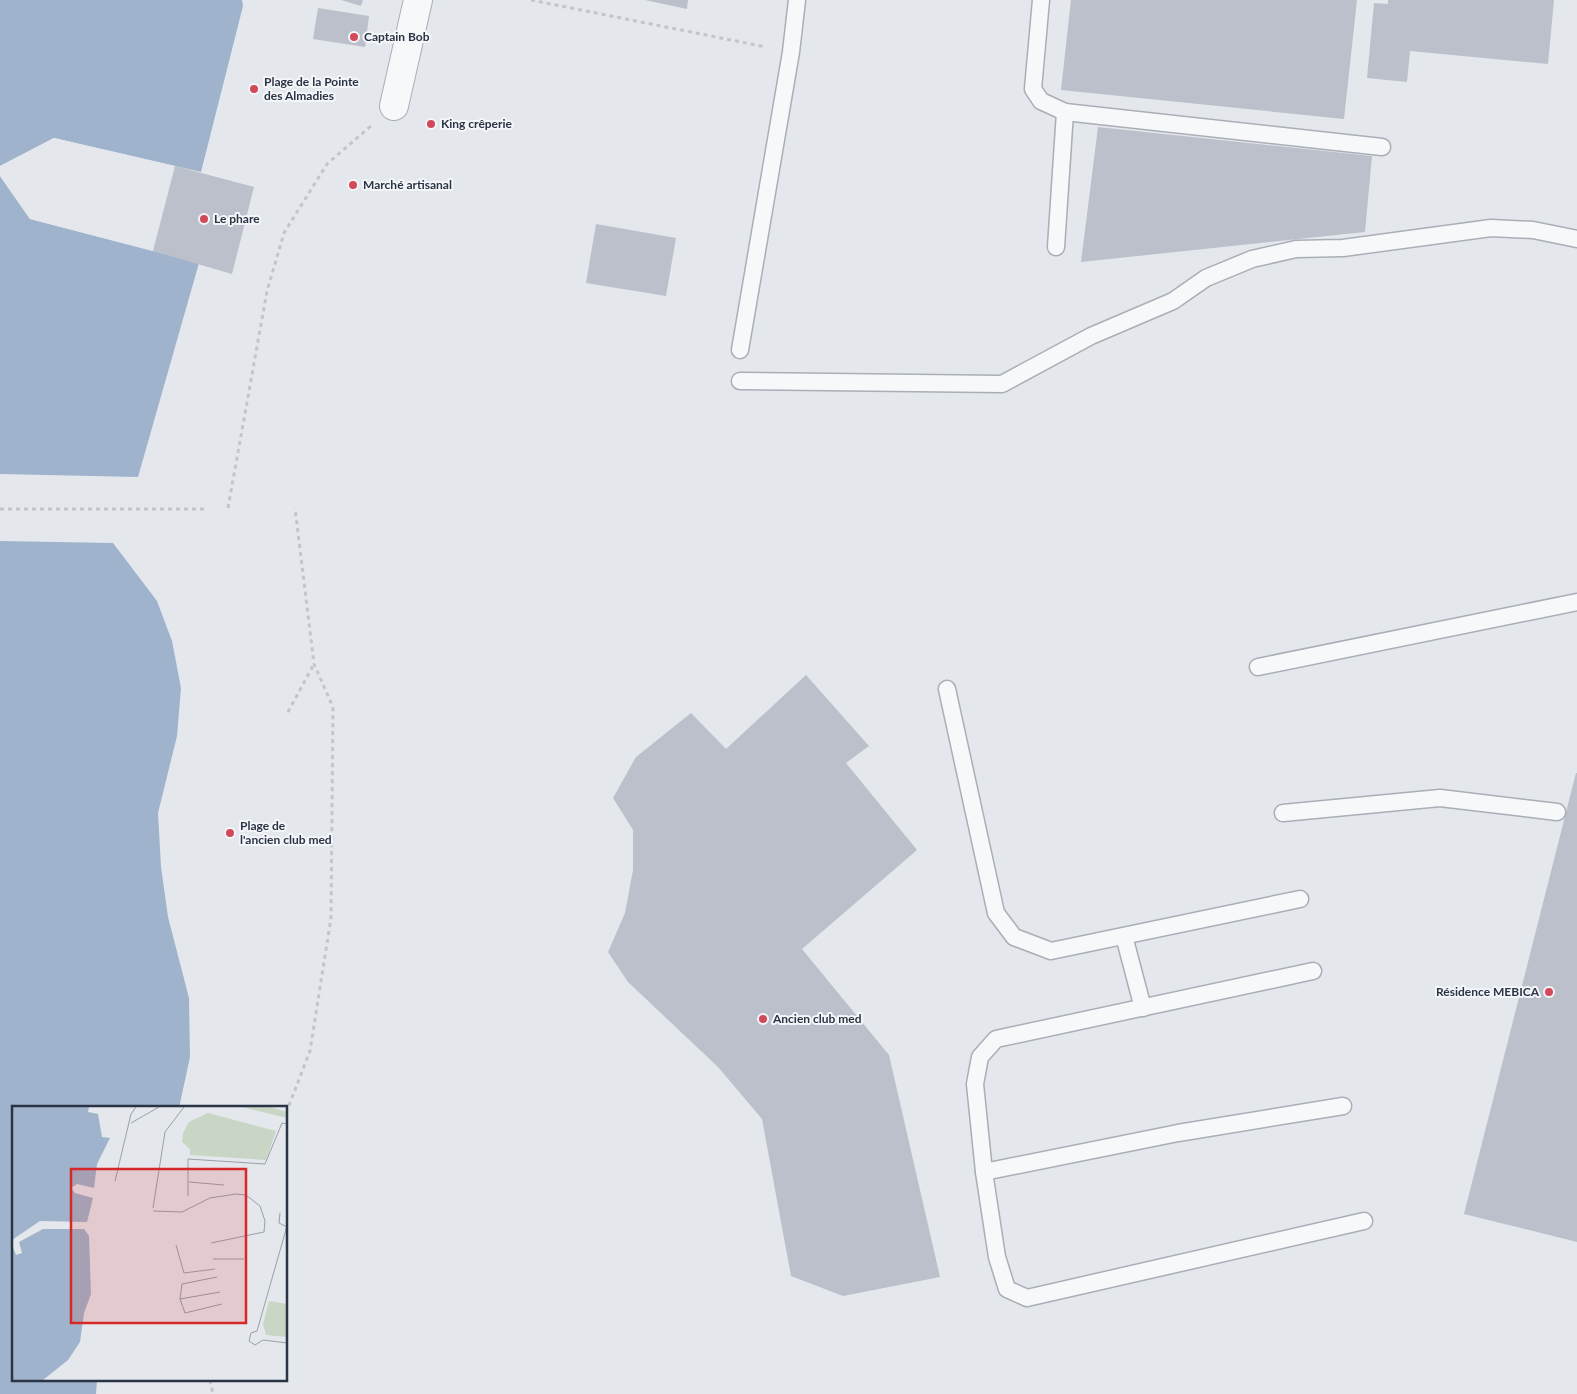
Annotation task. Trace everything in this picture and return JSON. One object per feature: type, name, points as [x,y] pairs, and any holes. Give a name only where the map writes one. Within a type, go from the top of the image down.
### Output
[{"type":"street","points":[[394,106],[418,0]]},
{"type":"lane","points":[[740,350],[791,52],[798,0]]},
{"type":"lane","points":[[1041,0],[1033,89],[1040,101],[1065,112],[1382,147]]},
{"type":"lane","points":[[1056,247],[1065,112]]},
{"type":"lane","points":[[740,381],[1002,384],[1091,336],[1173,301],[1206,278],[1252,259],[1296,249],[1343,248],[1491,228],[1533,230],[1577,239]]},
{"type":"lane","points":[[1258,667],[1577,602]]},
{"type":"lane","points":[[947,689],[996,913],[1014,937],[1051,951],[1300,899]]},
{"type":"lane","points":[[1283,813],[1440,798],[1558,812]]},
{"type":"lane","points":[[1124,936],[1143,1008]]},
{"type":"lane","points":[[1314,971],[996,1039],[980,1058],[975,1084],[984,1172],[997,1256],[1007,1289],[1027,1298],[1364,1221]]},
{"type":"lane","points":[[984,1172],[1178,1133],[1343,1106]]},
{"type":"path","points":[[531,0],[791,52]]},
{"type":"path","points":[[228,508],[267,292],[284,233],[327,164],[394,106]]},
{"type":"path","points":[[288,1108],[310,1051],[331,918],[333,707],[314,664],[294,508]]},
{"type":"path","points":[[0,509],[205,509]]},
{"type":"path","points":[[288,712],[314,664]]},
{"type":"water","points":[[0,0],[242,0],[243,6],[201,172],[54,138],[0,166]]},
{"type":"water","points":[[0,176],[30,219],[199,263],[138,477],[0,474]]},
{"type":"water","points":[[0,541],[113,543],[157,601],[172,641],[181,688],[177,736],[158,813],[161,867],[168,917],[189,998],[190,1057],[179,1106],[12,1106],[12,1382],[97,1382],[96,1394],[0,1394]]},
{"type":"pier","points":[[54,138],[175,166],[175,168],[54,140],[0,168],[0,166]]},
{"type":"pier","points":[[0,173],[31,217],[153,249],[153,251],[30,219],[0,176]]},
{"type":"building","points":[[341,0],[363,0],[361,6]]},
{"type":"building","points":[[645,0],[688,0],[687,9]]},
{"type":"building","points":[[1071,0],[1357,0],[1344,119],[1061,90]]},
{"type":"building","points":[[1388,0],[1554,0],[1548,64],[1410,51],[1407,82],[1367,78],[1374,3],[1388,4]]},
{"type":"building","points":[[318,8],[369,16],[365,47],[313,39]]},
{"type":"building","points":[[1098,127],[1372,156],[1365,232],[1081,262]]},
{"type":"building","points":[[175,166],[254,187],[232,274],[153,251]]},
{"type":"building","points":[[596,224],[676,238],[666,296],[586,283]]},
{"type":"building","points":[[806,675],[869,746],[846,763],[917,850],[802,949],[889,1055],[940,1277],[843,1296],[791,1276],[762,1119],[718,1067],[628,982],[608,952],[625,913],[633,870],[633,830],[613,798],[636,757],[691,713],[726,749]]},
{"type":"building","name":"Résidence MEBICA","points":[[1577,773],[1577,1242],[1464,1214]]},
{"type":"place","name":"Captain Bob","points":[[354,37]]},
{"type":"place","name":"Plage de la Pointe des Almadies","points":[[254,89]]},
{"type":"place","name":"King crêperie","points":[[431,124]]},
{"type":"place","name":"Marché artisanal","points":[[353,185]]},
{"type":"place","name":"Le phare","points":[[204,219]]},
{"type":"place","name":"Plage de l'ancien club med","points":[[230,833]]},
{"type":"place","name":"Résidence MEBICA","points":[[1549,992]]},
{"type":"place","name":"Ancien club med","points":[[763,1019]]}]
